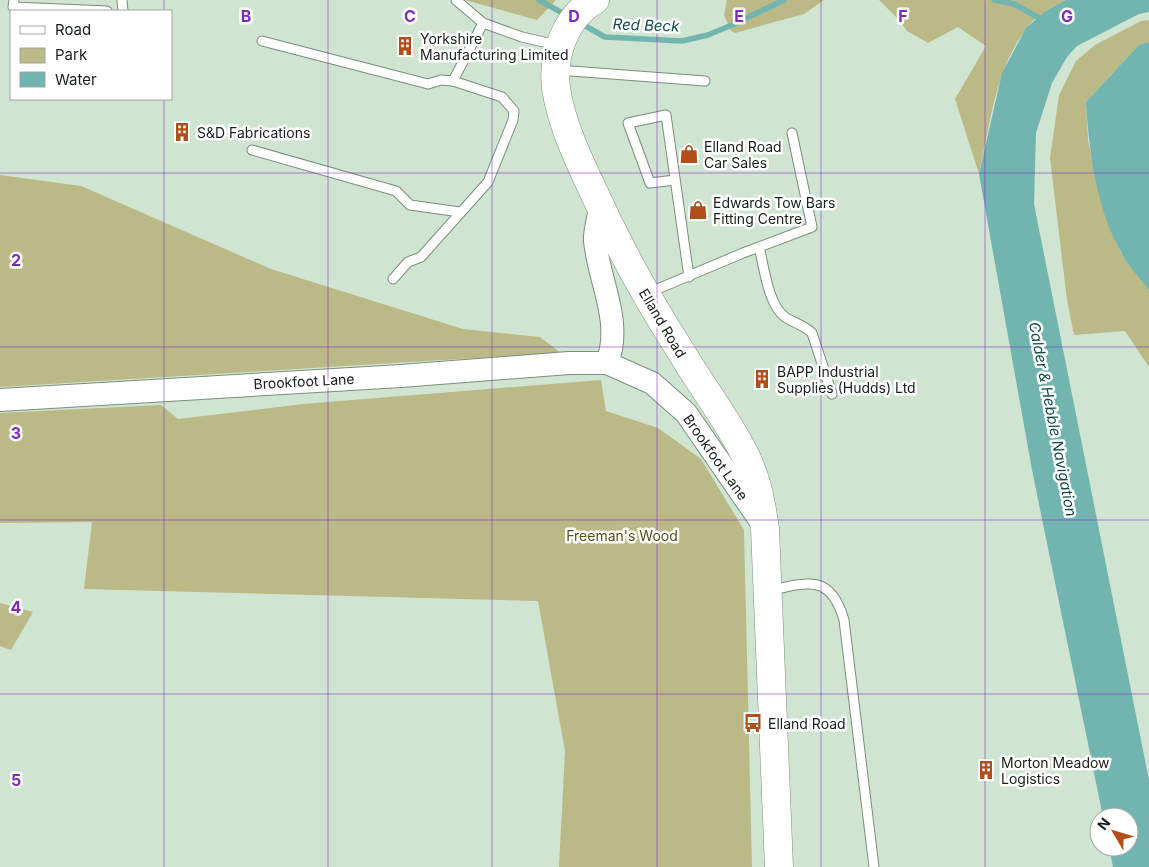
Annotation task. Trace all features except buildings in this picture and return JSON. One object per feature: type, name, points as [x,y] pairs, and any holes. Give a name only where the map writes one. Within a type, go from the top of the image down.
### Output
[{"type":"main road","name":"Elland Road","points":[[572,32],[559,104],[566,126],[600,207],[645,294],[743,451],[761,497],[766,529],[779,867]]},
{"type":"street","points":[[600,207],[595,240],[612,317],[612,351],[607,363]]},
{"type":"street","name":"Brookfoot Lane","points":[[0,400],[401,376],[569,362],[607,363],[652,382],[686,413],[766,529]]},
{"type":"lane","points":[[14,0],[13,7],[84,10]]},
{"type":"lane","points":[[456,0],[483,23],[522,37],[572,32],[704,81]]},
{"type":"lane","points":[[452,81],[483,23]]},
{"type":"lane","points":[[262,41],[428,84],[441,80],[452,81],[502,97],[514,111],[509,132],[488,182],[421,257],[408,262],[393,279]]},
{"type":"lane","points":[[675,180],[650,183],[628,123],[666,115],[689,277]]},
{"type":"lane","points":[[645,294],[812,227],[792,133]]},
{"type":"lane","points":[[252,150],[396,191],[410,205],[460,212]]},
{"type":"lane","points":[[759,247],[773,301],[785,317],[805,326],[812,333],[832,394]]},
{"type":"lane","points":[[768,591],[806,582],[818,584],[826,588],[839,602],[844,620],[874,867]]},
{"type":"green space","points":[[465,0],[556,0],[537,20]]},
{"type":"green space","points":[[727,0],[824,0],[804,14],[735,33],[731,31],[724,15]]},
{"type":"green space","points":[[879,0],[1066,0],[1044,12],[1030,24],[1007,62],[995,98],[979,174],[955,99],[986,46],[958,27],[928,43],[907,31],[900,21]]},
{"type":"green space","points":[[1149,20],[1149,42],[1139,45],[1086,102],[1088,140],[1102,206],[1121,253],[1149,290],[1149,367],[1125,331],[1074,335],[1067,300],[1050,158],[1059,95],[1076,61],[1095,45],[1141,21]]},
{"type":"green space","points":[[0,175],[81,186],[271,269],[463,329],[540,337],[561,353],[0,387]]},
{"type":"green space","name":"Freeman's Wood","points":[[601,380],[606,411],[658,428],[701,459],[744,530],[752,867],[559,867],[565,751],[538,601],[84,589],[92,522],[0,523],[0,413],[161,405],[178,419],[303,404]]},
{"type":"green space","points":[[0,603],[33,612],[11,650],[0,646]]},
{"type":"water","name":"Calder & Hebble Navigation","points":[[1066,0],[1149,0],[1149,12],[1139,14],[1077,46],[1067,57],[1052,83],[1036,133],[1034,204],[1149,780],[1149,867],[1113,867],[1111,857],[1139,857],[1139,807],[1101,807],[1032,470],[979,174],[1002,73],[1026,28],[1044,12]]},
{"type":"water","points":[[1149,42],[1149,290],[1124,257],[1105,217],[1095,179],[1086,102],[1139,45]]},
{"type":"waterway","name":"Red Beck","points":[[539,0],[568,16]]},
{"type":"waterway","name":"Red Beck","points":[[580,23],[605,37],[682,41],[708,35],[784,0]]},
{"type":"waterway","name":"Red Beck","points":[[994,0],[1014,4],[1043,20]]},
{"type":"place","name":"Yorkshire Manufacturing Limited","points":[[405,46]]},
{"type":"place","name":"S&D Fabrications","points":[[182,132]]},
{"type":"place","name":"Elland Road Car Sales","points":[[689,154]]},
{"type":"place","name":"Edwards Tow Bars Fitting Centre","points":[[698,210]]},
{"type":"place","name":"BAPP Industrial Supplies (Hudds) Ltd","points":[[762,379]]},
{"type":"place","name":"Elland Road","points":[[753,723]]},
{"type":"place","name":"Morton Meadow Logistics","points":[[986,770]]}]
